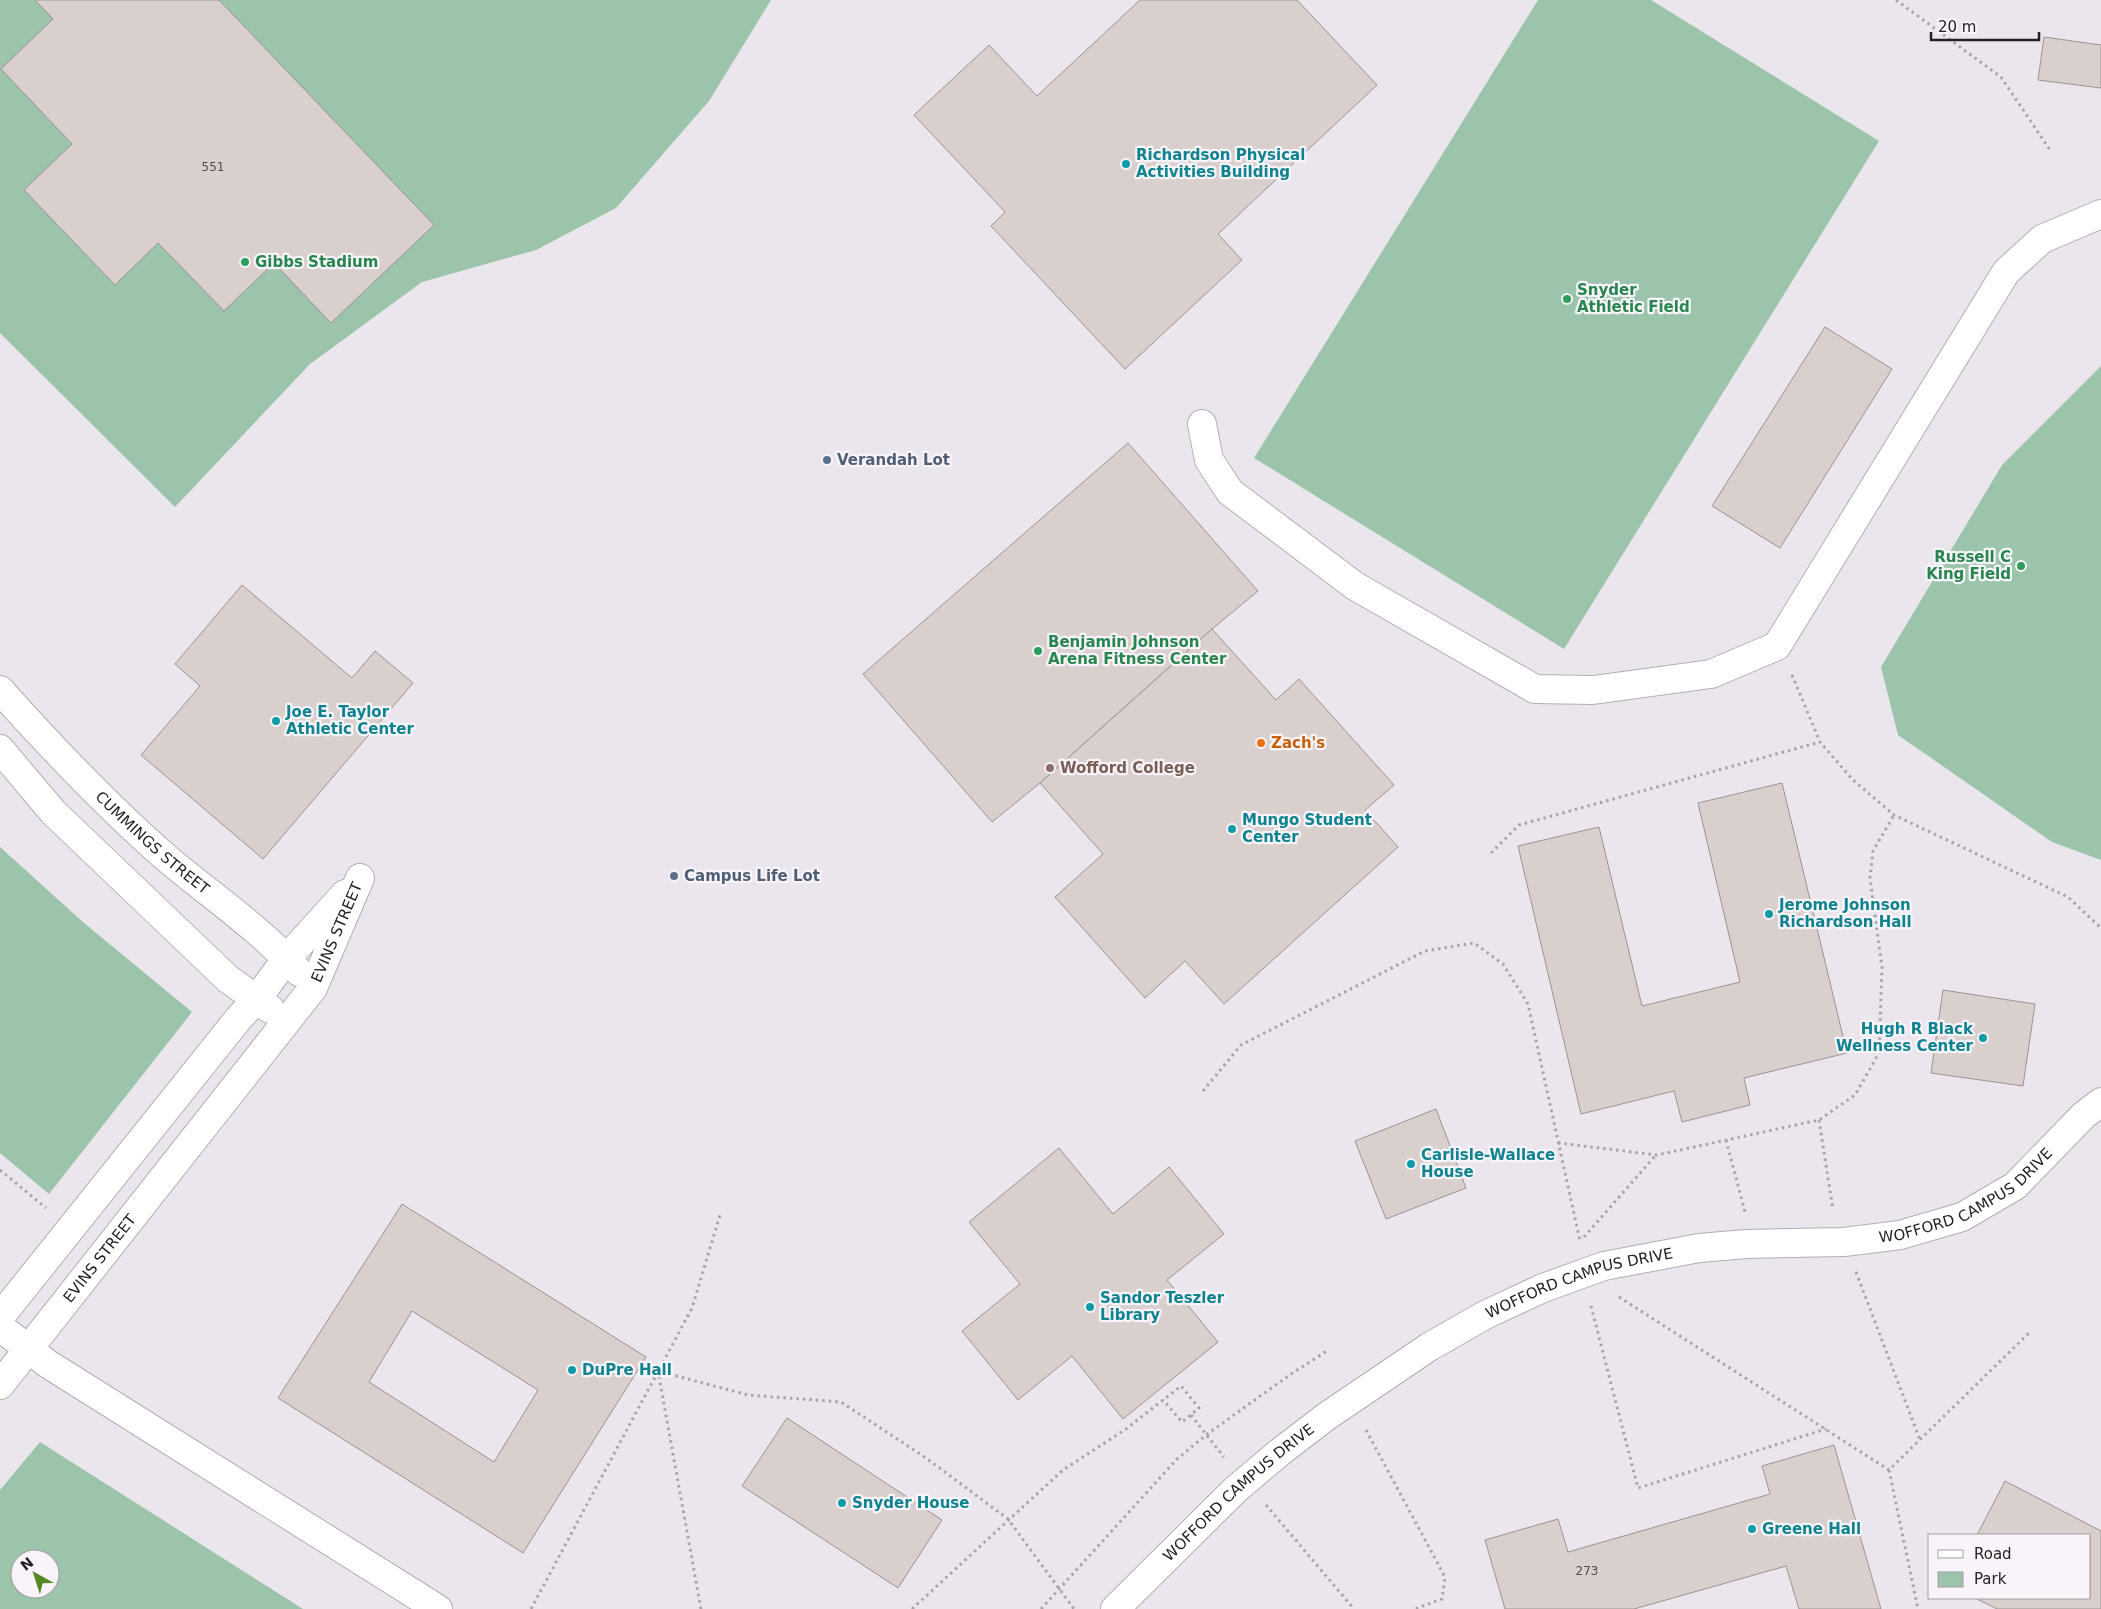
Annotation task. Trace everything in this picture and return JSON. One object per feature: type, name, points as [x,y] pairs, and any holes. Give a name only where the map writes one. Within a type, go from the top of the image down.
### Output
[{"type":"street","points":[[1202,424],[1209,460],[1230,492],[1355,586],[1535,689],[1593,690],[1711,674],[1777,646],[2006,272],[2042,239],[2101,214]]},
{"type":"street","name":"CUMMINGS STREET","points":[[0,690],[57,754],[162,855],[287,958],[313,988]]},
{"type":"street","points":[[0,749],[53,812],[228,979],[256,1000],[288,1020]]},
{"type":"street","name":"EVINS STREET","points":[[0,1317],[239,1018],[256,1000],[287,958],[360,878],[313,988],[0,1385]]},
{"type":"street","name":"WOFFORD CAMPUS DRIVE","points":[[1115,1609],[1179,1544],[1280,1452],[1351,1400],[1429,1347],[1485,1315],[1543,1288],[1604,1266],[1699,1248],[1747,1244],[1844,1242],[1900,1235],[1962,1218],[2015,1186],[2084,1114],[2101,1102]]},
{"type":"street","points":[[0,1327],[48,1364],[438,1609]]},
{"type":"path","points":[[1896,0],[2001,77],[2050,150]]},
{"type":"path","points":[[1777,646],[1802,695],[1820,742],[1853,780],[1894,814],[2068,897],[2101,928]]},
{"type":"path","points":[[1491,853],[1519,825],[1820,742]]},
{"type":"path","points":[[1558,1143],[1657,1155],[1819,1120],[1855,1095],[1879,1053],[1882,968],[1870,878],[1873,852],[1894,814]]},
{"type":"path","points":[[1203,1091],[1241,1045],[1425,951],[1474,943],[1503,964],[1528,1004],[1580,1242],[1583,1274],[1638,1488],[1826,1429]]},
{"type":"path","points":[[1819,1120],[1834,1213],[1920,1440]]},
{"type":"path","points":[[1726,1140],[1746,1216]]},
{"type":"path","points":[[1580,1242],[1657,1155]]},
{"type":"path","points":[[0,1170],[52,1213]]},
{"type":"path","points":[[531,1609],[692,1308],[720,1215]]},
{"type":"path","points":[[1583,1274],[1889,1470],[1918,1609]]},
{"type":"path","points":[[1889,1470],[2031,1331]]},
{"type":"path","points":[[1041,1609],[1177,1459],[1206,1435],[1291,1374],[1327,1351]]},
{"type":"path","points":[[658,1371],[748,1395],[841,1402],[926,1458],[1008,1519],[1074,1609]]},
{"type":"path","points":[[658,1371],[701,1609]]},
{"type":"path","points":[[912,1609],[1063,1470],[1126,1428],[1181,1386],[1199,1408],[1182,1422],[1163,1400]]},
{"type":"path","points":[[1351,1400],[1445,1577],[1442,1599],[1415,1609]]},
{"type":"path","points":[[1190,1415],[1224,1457]]},
{"type":"path","points":[[1246,1481],[1354,1609]]},
{"type":"green space","name":"Gibbs Stadium","points":[[0,0],[771,0],[709,101],[616,208],[536,250],[422,282],[310,364],[175,507],[0,333]]},
{"type":"green space","name":"Snyder Athletic Field","points":[[1538,0],[1651,0],[1879,141],[1564,649],[1254,458]]},
{"type":"green space","name":"Russell C King Field","points":[[2101,366],[2101,860],[2052,842],[1898,735],[1881,667],[2002,465]]},
{"type":"green space","points":[[0,847],[84,923],[192,1012],[49,1194],[0,1153]]},
{"type":"green space","points":[[40,1442],[303,1609],[0,1609],[0,1490]]},
{"type":"building","points":[[35,0],[219,0],[434,225],[331,323],[274,263],[224,311],[158,243],[115,285],[24,190],[72,144],[1,69],[53,19]]},
{"type":"building","name":"Richardson Physical Activities Building","points":[[1140,0],[1297,0],[1377,85],[1218,234],[1242,260],[1125,369],[991,226],[1005,212],[914,115],[989,45],[1037,96]]},
{"type":"building","points":[[2044,37],[2101,45],[2101,88],[2038,80]]},
{"type":"building","points":[[1825,327],[1892,369],[1780,548],[1712,506]]},
{"type":"building","name":"Benjamin Johnson Arena Fitness Center","points":[[1128,443],[1258,591],[1212,629],[1040,783],[992,822],[863,674]]},
{"type":"building","name":"Joe E. Taylor Athletic Center","points":[[242,585],[352,678],[375,651],[413,683],[263,859],[141,755],[200,686],[175,664]]},
{"type":"building","name":"Mungo Student Center","points":[[1212,629],[1276,700],[1299,679],[1394,785],[1365,810],[1398,847],[1224,1004],[1185,961],[1145,998],[1055,897],[1103,854],[1040,783]]},
{"type":"building","name":"Jerome Johnson Richardson Hall","points":[[1782,783],[1847,1053],[1744,1078],[1750,1105],[1682,1122],[1674,1091],[1581,1114],[1518,846],[1599,827],[1642,1006],[1740,982],[1698,803]]},
{"type":"building","name":"Hugh R Black Wellness Center","points":[[1943,990],[2035,1004],[2023,1086],[1931,1073]]},
{"type":"building","name":"Carlisle-Wallace House","points":[[1436,1109],[1466,1188],[1386,1219],[1355,1141]]},
{"type":"building","name":"Sandor Teszler Library","points":[[1059,1148],[1113,1214],[1169,1167],[1224,1234],[1167,1280],[1218,1342],[1123,1419],[1072,1356],[1018,1400],[962,1331],[1020,1284],[969,1222]]},
{"type":"building","name":"DuPre Hall","points":[[402,1204],[646,1357],[523,1553],[278,1398]],"holes":[[[412,1311],[538,1390],[494,1462],[369,1382]]]},
{"type":"building","name":"Snyder House","points":[[787,1418],[942,1520],[898,1588],[742,1486]]},
{"type":"building","name":"Greene Hall","points":[[1834,1445],[1881,1609],[1799,1609],[1786,1566],[1634,1609],[1505,1609],[1485,1540],[1558,1519],[1568,1552],[1770,1494],[1762,1466]]},
{"type":"building","points":[[2005,1481],[2101,1531],[2101,1609],[1997,1609],[1977,1599],[2091,1599],[2091,1534],[1978,1534]]},
{"type":"place","name":"Richardson Physical Activities Building","points":[[1126,164]]},
{"type":"place","name":"Gibbs Stadium","points":[[245,262]]},
{"type":"place","name":"Snyder Athletic Field","points":[[1567,299]]},
{"type":"place","name":"Verandah Lot","points":[[827,460]]},
{"type":"place","name":"Russell C King Field","points":[[2021,566]]},
{"type":"place","name":"Benjamin Johnson Arena Fitness Center","points":[[1038,651]]},
{"type":"place","name":"Joe E. Taylor Athletic Center","points":[[276,721]]},
{"type":"place","name":"Zach's","points":[[1261,743]]},
{"type":"place","name":"Wofford College","points":[[1050,768]]},
{"type":"place","name":"Mungo Student Center","points":[[1232,829]]},
{"type":"place","name":"Campus Life Lot","points":[[674,876]]},
{"type":"place","name":"Jerome Johnson Richardson Hall","points":[[1769,914]]},
{"type":"place","name":"Hugh R Black Wellness Center","points":[[1983,1038]]},
{"type":"place","name":"Carlisle-Wallace House","points":[[1411,1164]]},
{"type":"place","name":"Sandor Teszler Library","points":[[1090,1307]]},
{"type":"place","name":"DuPre Hall","points":[[572,1370]]},
{"type":"place","name":"Snyder House","points":[[842,1503]]},
{"type":"place","name":"Greene Hall","points":[[1752,1529]]}]
